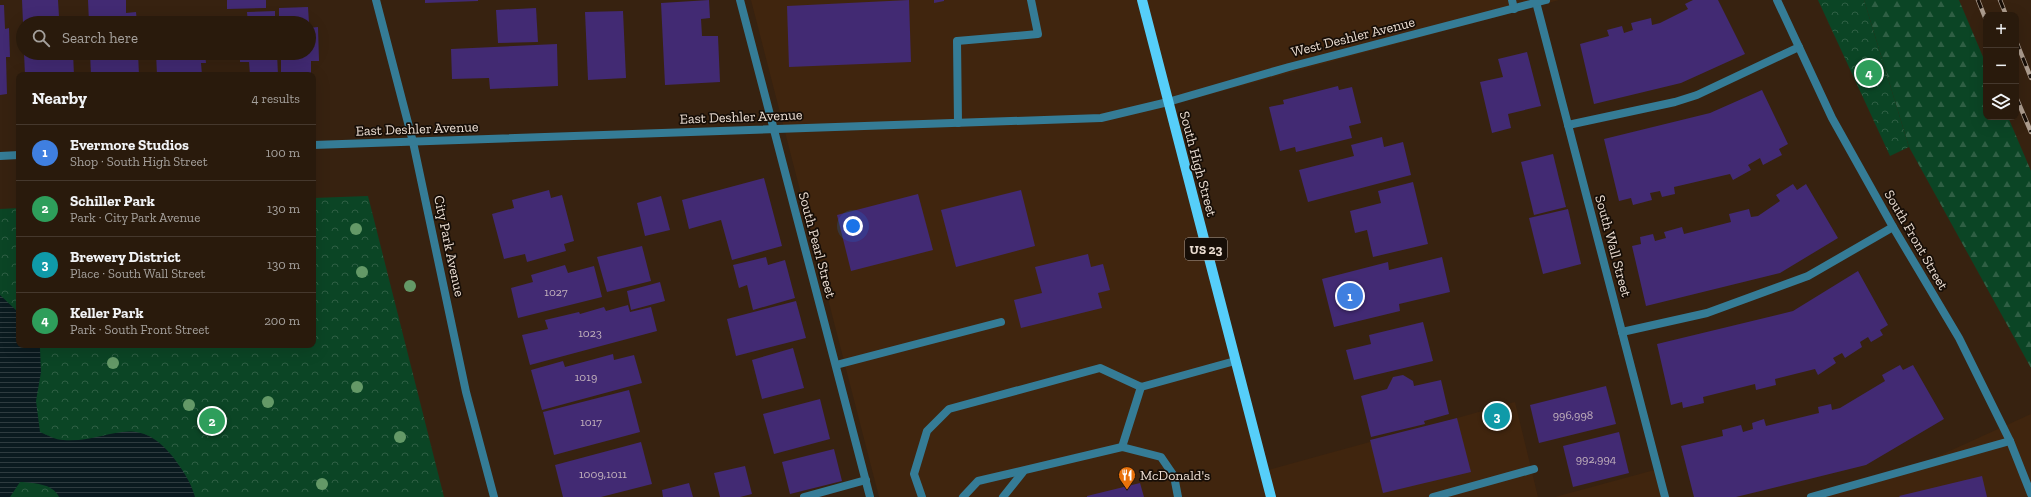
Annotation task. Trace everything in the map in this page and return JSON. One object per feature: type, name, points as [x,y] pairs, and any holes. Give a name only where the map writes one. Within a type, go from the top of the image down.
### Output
[{"type":"main road","name":"South High Street","points":[[1142,0],[1271,497]]},
{"type":"street","name":"City Park Avenue","points":[[376,0],[413,142],[466,392],[494,497]]},
{"type":"street","name":"South Pearl Street","points":[[740,0],[870,497]]},
{"type":"street","points":[[958,123],[957,41],[1038,34],[1030,0]]},
{"type":"street","points":[[1512,0],[1514,9]]},
{"type":"street","name":"West Deshler Avenue","points":[[1168,102],[1275,70],[1546,0]]},
{"type":"street","name":"South Front Street","points":[[1777,0],[1832,118],[1893,227],[1959,338],[2010,441],[2031,494]]},
{"type":"street","name":"South Wall Street","points":[[1536,2],[1665,497]]},
{"type":"street","points":[[1568,125],[1675,102],[1697,95],[1799,47]]},
{"type":"street","name":"East Deshler Avenue","points":[[316,145],[1101,118],[1168,102]]},
{"type":"street","points":[[0,156],[16,155]]},
{"type":"street","points":[[1622,332],[1708,313],[1808,276],[1893,227]]},
{"type":"street","points":[[836,365],[1002,322]]},
{"type":"street","points":[[922,497],[914,474],[927,431],[949,409],[1100,368],[1141,388],[1235,361]]},
{"type":"street","points":[[1122,447],[1141,388]]},
{"type":"street","points":[[1811,497],[2010,441]]},
{"type":"street","points":[[963,497],[978,481],[1023,472],[1122,447],[1161,456],[1174,476],[1178,497]]},
{"type":"street","points":[[1433,497],[1534,470]]},
{"type":"street","points":[[1002,497],[1023,472]]},
{"type":"street","points":[[804,497],[866,480]]},
{"type":"shaded area","points":[[751,0],[1559,0],[1175,104],[1265,471],[1515,402],[1538,497],[879,497]]},
{"type":"shaded area","points":[[0,295],[16,310],[16,348],[40,348],[41,372],[36,401],[40,432],[60,440],[79,440],[121,432],[133,432],[146,435],[159,443],[173,457],[189,481],[195,497],[59,497],[56,492],[47,486],[36,483],[20,482],[10,497],[0,497]]},
{"type":"shaded area","points":[[2031,414],[2031,497],[1818,497],[1888,479]]},
{"type":"shaded area","points":[[1658,469],[1665,497],[1555,497]]},
{"type":"green space","points":[[1818,0],[1864,0],[1909,147],[1890,156]]},
{"type":"green space","points":[[1864,0],[1959,0],[1983,57],[1983,120],[2009,120],[2031,171],[2031,368],[1909,147]]},
{"type":"green space","points":[[368,196],[444,497],[0,497],[0,209],[16,208],[16,348],[316,348],[316,198]]},
{"type":"building","points":[[22,0],[58,0],[59,16],[23,16]]},
{"type":"building","points":[[88,0],[126,0],[126,13],[136,12],[136,16],[89,16]]},
{"type":"building","points":[[227,0],[266,0],[266,8],[227,9]]},
{"type":"building","points":[[425,0],[478,0],[478,1],[425,3]]},
{"type":"building","points":[[709,0],[710,18],[701,19],[702,36],[718,36],[720,82],[665,85],[661,3]]},
{"type":"building","points":[[909,0],[911,62],[789,67],[787,6]]},
{"type":"building","points":[[934,0],[944,0],[944,1],[934,3]]},
{"type":"building","points":[[1693,0],[1718,0],[1745,54],[1681,83],[1594,104],[1580,44],[1609,36],[1607,30],[1622,26],[1624,33],[1633,30],[1631,23],[1651,18],[1652,25],[1660,23],[1688,9],[1685,4]]},
{"type":"building","points":[[0,5],[4,5],[5,29],[9,28],[10,57],[6,57],[7,94],[0,95]]},
{"type":"building","points":[[308,7],[309,16],[279,16],[279,8]]},
{"type":"building","points":[[536,8],[538,42],[498,43],[496,10]]},
{"type":"building","points":[[275,11],[275,16],[247,16],[247,12]]},
{"type":"building","points":[[623,11],[626,78],[588,80],[585,12]]},
{"type":"building","points":[[316,27],[318,27],[319,61],[311,61],[311,72],[281,72],[281,60],[316,60]]},
{"type":"building","points":[[557,44],[558,86],[490,89],[489,78],[452,79],[451,49]]},
{"type":"building","points":[[1527,52],[1541,106],[1508,114],[1511,128],[1492,133],[1480,82],[1503,77],[1498,59]]},
{"type":"building","points":[[24,60],[73,60],[74,72],[25,72]]},
{"type":"building","points":[[90,60],[138,60],[139,72],[91,72]]},
{"type":"building","points":[[156,60],[206,60],[206,63],[201,63],[202,72],[157,72]]},
{"type":"building","points":[[240,60],[277,60],[278,72],[250,72],[249,62],[240,62]]},
{"type":"building","points":[[1338,86],[1339,90],[1352,87],[1361,123],[1349,126],[1352,138],[1296,152],[1295,147],[1280,151],[1269,107],[1284,104],[1283,100]]},
{"type":"building","points":[[1762,90],[1788,144],[1779,149],[1782,155],[1763,165],[1760,158],[1748,165],[1751,170],[1733,180],[1730,174],[1674,187],[1675,194],[1662,197],[1660,191],[1650,193],[1652,200],[1633,205],[1631,198],[1619,201],[1604,139],[1710,113]]},
{"type":"building","points":[[1382,137],[1384,147],[1403,142],[1411,175],[1308,202],[1299,170],[1354,156],[1351,145]]},
{"type":"building","points":[[1553,154],[1566,207],[1534,215],[1521,162]]},
{"type":"building","points":[[764,178],[782,246],[732,260],[721,220],[689,229],[682,200]]},
{"type":"building","points":[[1413,182],[1428,244],[1373,257],[1367,230],[1355,233],[1350,211],[1381,203],[1378,191]]},
{"type":"building","points":[[1793,184],[1797,190],[1806,184],[1838,238],[1780,273],[1646,306],[1632,246],[1641,244],[1640,237],[1653,234],[1655,241],[1666,238],[1664,232],[1682,227],[1684,234],[1731,222],[1729,214],[1749,209],[1751,217],[1758,216],[1780,201],[1776,195]]},
{"type":"building","points":[[549,190],[551,198],[562,195],[574,241],[564,244],[566,251],[527,262],[525,254],[504,259],[492,214],[514,208],[512,200]]},
{"type":"building","points":[[1021,190],[1035,246],[956,267],[941,210]]},
{"type":"building","points":[[918,194],[933,250],[851,271],[837,215]]},
{"type":"building","points":[[661,196],[670,230],[645,236],[637,203]]},
{"type":"building","points":[[1568,209],[1581,264],[1543,274],[1529,218]]},
{"type":"building","points":[[642,246],[651,281],[607,292],[597,257]]},
{"type":"building","points":[[1088,254],[1091,267],[1103,264],[1110,290],[1098,293],[1102,308],[1021,328],[1014,300],[1042,293],[1035,267]]},
{"type":"building","points":[[766,257],[768,265],[785,260],[795,298],[753,310],[747,285],[739,288],[733,265]]},
{"type":"building","points":[[1442,257],[1450,292],[1399,304],[1400,311],[1334,327],[1322,279],[1388,262],[1389,270]]},
{"type":"building","points":[[565,265],[568,273],[594,266],[602,297],[518,318],[511,288],[533,282],[531,275]]},
{"type":"building","points":[[1858,271],[1888,325],[1880,330],[1883,335],[1871,342],[1868,337],[1860,342],[1862,347],[1845,358],[1842,353],[1833,358],[1836,363],[1818,375],[1815,369],[1775,379],[1776,385],[1756,390],[1755,384],[1703,397],[1704,403],[1683,408],[1682,402],[1671,405],[1657,344],[1793,311]]},
{"type":"building","points":[[660,282],[665,301],[631,310],[627,291]]},
{"type":"building","points":[[796,301],[806,338],[736,356],[727,319]]},
{"type":"building","points":[[628,305],[630,312],[651,307],[657,331],[530,365],[522,335],[548,329],[545,320],[579,312],[580,314],[604,307],[606,311]]},
{"type":"building","points":[[1423,322],[1433,361],[1354,380],[1346,350],[1371,344],[1369,335]]},
{"type":"building","points":[[793,348],[804,388],[762,399],[752,360]]},
{"type":"building","points":[[613,354],[614,360],[634,355],[642,383],[542,410],[531,370],[563,361],[565,367]]},
{"type":"building","points":[[1900,365],[1903,370],[1913,365],[1944,419],[1866,465],[1736,497],[1694,497],[1681,446],[1723,436],[1722,430],[1741,425],[1743,432],[1753,429],[1752,423],[1764,419],[1766,426],[1819,413],[1818,407],[1831,404],[1832,410],[1840,408],[1885,381],[1882,375]]},
{"type":"building","points":[[1403,375],[1413,381],[1414,386],[1441,380],[1449,414],[1424,421],[1425,424],[1371,437],[1361,396],[1387,389],[1393,377]]},
{"type":"building","points":[[1606,386],[1616,424],[1539,443],[1530,405]]},
{"type":"building","points":[[629,390],[640,432],[554,455],[543,412]]},
{"type":"building","points":[[820,399],[830,439],[774,454],[763,414]]},
{"type":"building","points":[[1457,418],[1471,472],[1383,493],[1370,440]]},
{"type":"building","points":[[1619,432],[1629,473],[1573,487],[1563,446]]},
{"type":"building","points":[[641,442],[652,484],[601,497],[563,497],[555,465]]},
{"type":"building","points":[[834,449],[842,481],[790,494],[782,462]]},
{"type":"building","points":[[745,466],[752,494],[740,497],[720,497],[714,473]]},
{"type":"building","points":[[1982,476],[1987,497],[1899,496]]},
{"type":"building","points":[[689,483],[693,497],[663,497],[662,490]]},
{"type":"building","name":"McDonald's","points":[[1140,483],[1144,497],[1087,497],[1087,496]]},
{"type":"railway","points":[[1978,0],[1983,12]]},
{"type":"railway","points":[[2000,0],[2005,12]]},
{"type":"railway","points":[[2019,48],[2031,78]]},
{"type":"railway","points":[[2019,104],[2031,132]]},
{"type":"place","name":"Keller Park","points":[[1869,73]]},
{"type":"place","name":"Evermore Studios","points":[[1350,296]]},
{"type":"place","name":"Brewery District","points":[[1497,416]]},
{"type":"place","name":"Schiller Park","points":[[212,421]]},
{"type":"place","name":"McDonald's","points":[[1127,490]]}]
